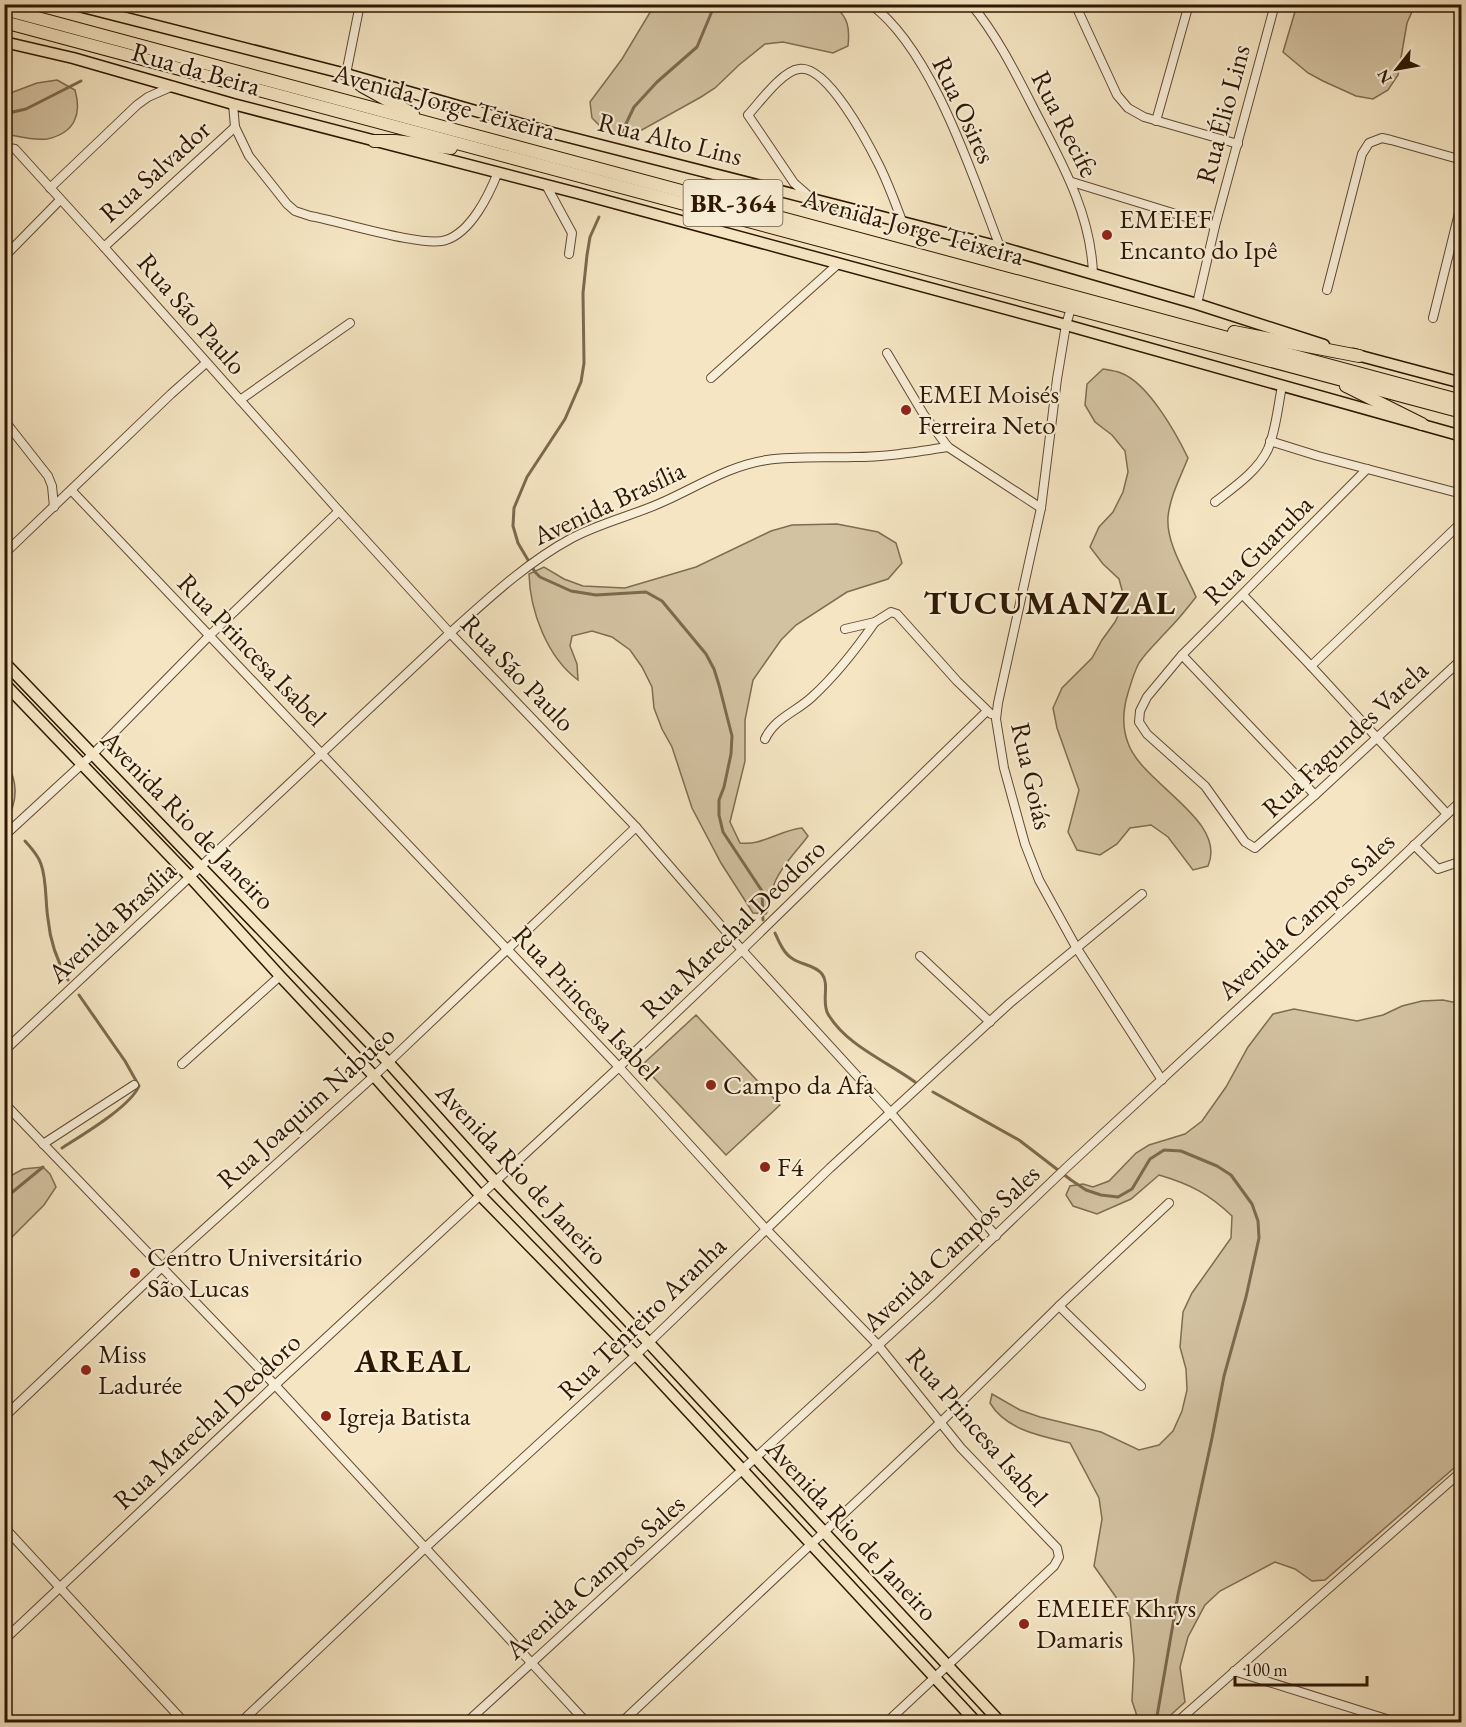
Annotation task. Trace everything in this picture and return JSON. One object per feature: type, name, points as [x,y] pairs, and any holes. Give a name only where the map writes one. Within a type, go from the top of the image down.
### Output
[{"type":"highway","name":"Avenida Jorge Teixeira","points":[[4,9],[1461,401]]},
{"type":"highway","name":"Avenida Jorge Teixeira","points":[[4,22],[1461,412]]},
{"type":"highway","points":[[346,74],[362,86],[427,122]]},
{"type":"highway","points":[[374,141],[394,141],[510,157]]},
{"type":"highway","points":[[1207,332],[1227,331],[1359,356]]},
{"type":"highway","points":[[1333,376],[1344,385],[1422,424]]},
{"type":"main road","name":"Rua da Beira","points":[[71,4],[346,74],[549,132]]},
{"type":"main road","name":"Rua da Beira","points":[[4,42],[1066,325],[1461,436]]},
{"type":"main road","name":"Rua Alto Lins","points":[[549,132],[902,221],[1093,274]]},
{"type":"main road","points":[[1093,274],[1197,304],[1359,356],[1461,383]]},
{"type":"main road","name":"Avenida Rio de Janeiro","points":[[4,662],[94,753],[388,1062],[495,1181],[649,1343],[1000,1722]]},
{"type":"main road","name":"Avenida Rio de Janeiro","points":[[4,683],[191,878],[374,1076],[480,1195],[636,1355],[976,1722]]},
{"type":"street","points":[[346,74],[360,4]]},
{"type":"street","name":"Rua Osires","points":[[870,4],[882,8],[928,78],[965,155],[1000,247]]},
{"type":"street","name":"Rua Recife","points":[[971,4],[1007,56],[1072,182],[1087,228],[1093,274]]},
{"type":"street","points":[[1075,4],[1117,95],[1134,112],[1156,121],[1238,144]]},
{"type":"street","points":[[1156,121],[1189,4]]},
{"type":"street","name":"Rua Élio Lins","points":[[1197,304],[1215,226],[1275,4]]},
{"type":"street","points":[[811,198],[794,183],[748,115],[784,77],[794,70],[806,69],[819,75],[850,115],[880,167],[902,221]]},
{"type":"street","points":[[50,188],[137,105],[148,97],[173,86]]},
{"type":"street","points":[[233,104],[235,127],[249,156],[287,204],[302,213],[426,242],[447,240],[474,218],[498,172]]},
{"type":"street","name":"Rua Salvador","points":[[104,246],[235,127]]},
{"type":"street","points":[[1327,290],[1362,154],[1369,142],[1382,138],[1461,160]]},
{"type":"street","name":"Rua São Paulo","points":[[4,147],[15,149],[104,246],[339,512],[450,633],[636,827],[742,950],[891,1113],[996,1236]]},
{"type":"street","points":[[1072,182],[1215,226]]},
{"type":"street","points":[[546,185],[572,233],[569,254]]},
{"type":"street","points":[[4,257],[60,200]]},
{"type":"street","points":[[1434,318],[1461,201]]},
{"type":"street","points":[[711,378],[838,264]]},
{"type":"street","name":"Rua Goiás","points":[[1071,308],[1066,325],[1041,508],[996,719],[1004,768],[1025,844],[1039,880],[1076,947],[1162,1080]]},
{"type":"street","points":[[240,400],[350,323]]},
{"type":"street","points":[[887,353],[924,415],[948,447],[1041,508]]},
{"type":"street","points":[[4,554],[206,363]]},
{"type":"street","points":[[1215,502],[1256,467],[1265,454],[1282,386]]},
{"type":"street","points":[[4,420],[48,476],[52,486],[54,507]]},
{"type":"street","points":[[1270,441],[1367,470],[1461,494]]},
{"type":"street","name":"Avenida Brasília","points":[[4,1051],[202,868],[450,633],[526,566],[573,537],[660,504],[740,467],[764,460],[893,456],[948,447]]},
{"type":"street","name":"Rua Guaruba","points":[[1256,848],[1245,842],[1205,786],[1146,734],[1138,719],[1143,702],[1182,655],[1367,470]]},
{"type":"street","name":"Rua Princesa Isabel","points":[[72,491],[619,1067],[765,1228],[878,1346],[983,1472],[1047,1536],[1059,1553],[1054,1566],[948,1667]]},
{"type":"street","points":[[4,836],[82,765],[209,636],[339,512]]},
{"type":"street","points":[[1311,666],[1461,522]]},
{"type":"street","points":[[1243,595],[1447,814]]},
{"type":"street","points":[[844,628],[875,622],[891,612],[897,614],[996,719]]},
{"type":"street","points":[[765,739],[773,726],[818,691],[875,622]]},
{"type":"street","points":[[1182,655],[1315,795]]},
{"type":"street","name":"Rua Fagundes Varela","points":[[1256,848],[1377,739],[1461,659]]},
{"type":"street","name":"Rua Marechal Deodoro","points":[[4,1640],[275,1385],[619,1067],[987,711]]},
{"type":"street","name":"Avenida Campos Sales","points":[[467,1722],[878,1346],[1461,800]]},
{"type":"street","name":"Rua Joaquim Nabuco","points":[[4,1417],[162,1267],[374,1076],[636,827]]},
{"type":"street","points":[[1414,845],[1437,869],[1460,862],[1461,853]]},
{"type":"street","name":"Rua Tenreiro Aranha","points":[[241,1722],[649,1343],[765,1228],[990,1022],[1076,947],[1142,894]]},
{"type":"street","points":[[920,957],[990,1022]]},
{"type":"street","points":[[182,1064],[280,976]]},
{"type":"street","points":[[43,1144],[134,1085]]},
{"type":"street","points":[[4,1103],[275,1385],[586,1722]]},
{"type":"street","points":[[622,1722],[940,1423],[1059,1306],[1169,1203]]},
{"type":"street","points":[[1059,1306],[1141,1386]]},
{"type":"street","points":[[1177,1722],[1461,1471]]},
{"type":"street","points":[[4,1527],[184,1722]]},
{"type":"street","points":[[887,1722],[948,1667]]},
{"type":"street","points":[[1233,1671],[1396,1722]]},
{"type":"shaded area","points":[[655,4],[834,5],[847,23],[848,46],[833,53],[783,42],[765,44],[715,88],[640,131],[622,135],[605,131],[592,118],[590,102],[622,59]]},
{"type":"shaded area","points":[[1297,5],[1415,5],[1407,23],[1398,75],[1388,90],[1373,99],[1356,96],[1308,73],[1283,52]]},
{"type":"shaded area","points":[[57,80],[75,90],[78,107],[70,127],[57,136],[47,139],[31,139],[5,134],[5,95],[37,83]]},
{"type":"shaded area","points":[[1103,369],[1121,373],[1141,387],[1169,423],[1188,458],[1171,501],[1168,527],[1177,558],[1196,597],[1139,663],[1126,699],[1124,718],[1126,737],[1136,758],[1195,818],[1206,833],[1211,849],[1208,866],[1193,870],[1168,837],[1151,825],[1130,828],[1117,844],[1100,855],[1077,850],[1068,832],[1079,790],[1057,728],[1053,708],[1062,688],[1092,658],[1115,622],[1125,601],[1119,579],[1090,547],[1099,527],[1113,512],[1123,492],[1128,472],[1125,451],[1112,435],[1095,422],[1085,405],[1087,384]]},
{"type":"shaded area","points":[[837,524],[878,532],[896,543],[902,563],[888,579],[847,592],[796,625],[781,640],[753,680],[745,720],[745,761],[730,822],[740,843],[756,842],[802,828],[808,836],[778,876],[766,914],[753,913],[721,863],[692,808],[672,747],[654,708],[652,687],[642,667],[630,650],[612,637],[592,631],[572,636],[570,646],[577,664],[578,680],[557,659],[542,632],[533,603],[529,574],[544,567],[564,579],[583,586],[625,588],[696,567],[771,531],[792,525]]},
{"type":"shaded area","points":[[5,759],[14,783],[15,799],[5,823]]},
{"type":"shaded area","points":[[1443,1000],[1462,1004],[1461,1462],[1325,1580],[1312,1581],[1295,1569],[1275,1562],[1220,1591],[1205,1605],[1188,1637],[1180,1667],[1185,1702],[1163,1722],[1139,1722],[1132,1701],[1134,1659],[1130,1617],[1094,1566],[1102,1519],[1099,1498],[1070,1443],[1015,1426],[1005,1420],[990,1403],[992,1394],[1020,1410],[1101,1432],[1139,1450],[1159,1445],[1173,1431],[1182,1411],[1187,1390],[1186,1369],[1180,1347],[1183,1312],[1192,1293],[1231,1238],[1232,1216],[1199,1191],[1159,1175],[1131,1199],[1097,1214],[1073,1206],[1066,1195],[1070,1186],[1083,1184],[1093,1187],[1109,1181],[1136,1153],[1149,1145],[1185,1134],[1202,1121],[1226,1087],[1248,1047],[1273,1014],[1294,1009],[1357,1021],[1383,1015],[1402,1006],[1422,1001]]},
{"type":"shaded area","name":"Campo da Afa","points":[[696,1015],[780,1105],[726,1155],[642,1065]]},
{"type":"shaded area","points":[[43,1167],[50,1174],[56,1187],[44,1205],[5,1244],[5,1179],[23,1169]]},
{"type":"waterway","points":[[622,132],[634,107],[657,82],[697,47],[715,4]]},
{"type":"waterway","points":[[4,114],[26,109],[81,81]]},
{"type":"waterway","points":[[599,217],[590,237],[587,255],[583,293],[584,363],[581,382],[565,419],[527,477],[514,508],[513,526],[518,543],[540,577],[571,591],[596,595],[646,592],[662,601],[706,654],[714,669],[732,736],[731,754],[719,800],[719,815],[723,832],[762,891],[763,920]]},
{"type":"waterway","points":[[25,841],[41,864],[50,935],[57,958],[68,980]]},
{"type":"waterway","points":[[775,933],[782,948],[790,957],[822,974],[825,983],[826,1009],[845,1035],[867,1052],[915,1082]]},
{"type":"waterway","points":[[62,1148],[126,1103],[139,1086],[125,1061],[79,995]]},
{"type":"waterway","points":[[933,1092],[1019,1140],[1086,1190],[1118,1197],[1132,1189],[1150,1159],[1164,1150],[1181,1151],[1217,1166],[1231,1175],[1252,1204],[1258,1221],[1259,1238],[1246,1297],[1224,1376],[1178,1595],[1156,1722]]},
{"type":"waterway","points":[[4,1199],[43,1167]]},
{"type":"place","name":"EMEIEF Encanto do Ipê","points":[[1107,235]]},
{"type":"place","name":"EMEI Moisés Ferreira Neto","points":[[906,410]]},
{"type":"place","name":"Campo da Afa","points":[[711,1085]]},
{"type":"place","name":"F4","points":[[765,1167]]},
{"type":"place","name":"Centro Universitário São Lucas","points":[[135,1273]]},
{"type":"place","name":"Miss Ladurée","points":[[86,1370]]},
{"type":"place","name":"Igreja Batista","points":[[326,1416]]},
{"type":"place","name":"EMEIEF Khrys Damaris","points":[[1024,1624]]},
{"type":"district","name":"TUCUMANZAL","points":[[1050,602]]},
{"type":"district","name":"AREAL","points":[[413,1360]]}]
